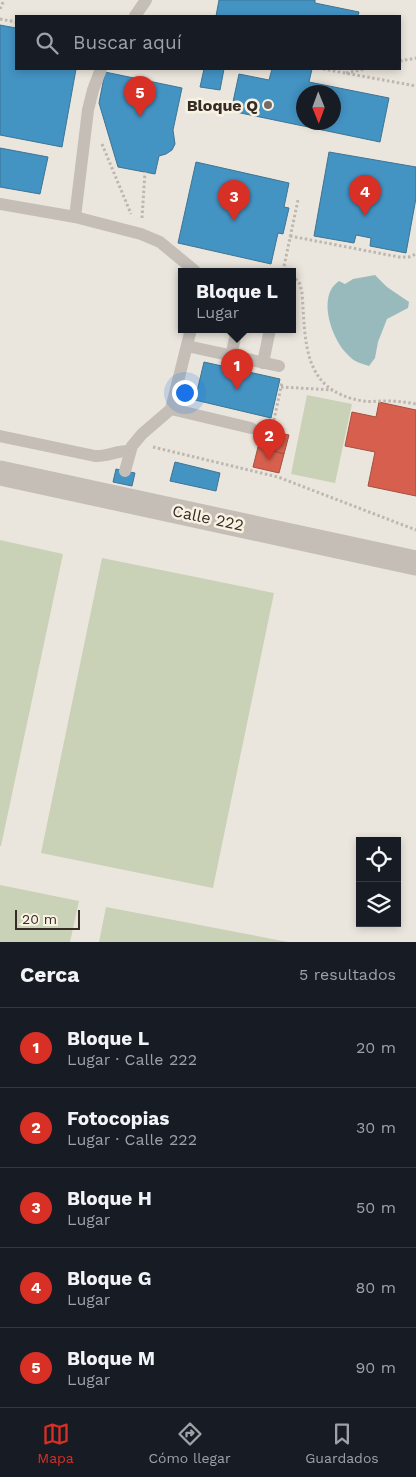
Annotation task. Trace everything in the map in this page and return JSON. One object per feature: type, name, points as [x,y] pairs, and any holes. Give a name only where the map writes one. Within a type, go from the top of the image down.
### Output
[{"type":"street","name":"Calle 222","points":[[0,473],[120,492],[416,563]]},
{"type":"lane","points":[[136,15],[146,0]]},
{"type":"lane","points":[[75,217],[88,110],[101,70]]},
{"type":"lane","points":[[0,204],[75,217],[151,238],[169,249],[191,268]]},
{"type":"lane","points":[[0,436],[95,456],[104,456],[132,447],[171,409],[190,333]]},
{"type":"lane","points":[[231,356],[236,333]]},
{"type":"lane","points":[[263,363],[269,333]]},
{"type":"lane","points":[[187,346],[279,366]]},
{"type":"lane","points":[[171,409],[251,428]]},
{"type":"lane","points":[[125,471],[132,447]]},
{"type":"path","points":[[0,8],[4,0]]},
{"type":"path","points":[[0,19],[15,22]]},
{"type":"path","points":[[401,62],[416,58]]},
{"type":"path","points":[[328,70],[416,86]]},
{"type":"path","points":[[345,73],[360,70]]},
{"type":"path","points":[[88,110],[134,222]]},
{"type":"path","points":[[142,224],[145,172]]},
{"type":"path","points":[[285,268],[298,200]]},
{"type":"path","points":[[290,236],[399,257],[409,257],[416,254]]},
{"type":"path","points":[[296,279],[300,284],[302,293],[309,359],[320,378],[333,390],[347,397],[365,401],[395,401],[416,404]]},
{"type":"path","points":[[251,428],[268,425],[272,422],[284,372],[279,366]]},
{"type":"path","points":[[281,386],[333,390]]},
{"type":"path","points":[[132,447],[278,477],[416,530]]},
{"type":"green space","points":[[307,395],[352,404],[335,483],[291,474]]},
{"type":"green space","points":[[0,540],[63,554],[1,846],[0,846]]},
{"type":"green space","points":[[102,558],[274,593],[213,888],[41,853]]},
{"type":"green space","points":[[0,885],[79,901],[70,942],[0,942]]},
{"type":"green space","points":[[106,907],[288,942],[99,942]]},
{"type":"water","points":[[375,275],[387,287],[409,302],[408,308],[387,319],[378,342],[375,358],[369,366],[357,362],[342,348],[332,329],[329,318],[328,297],[332,288],[339,281],[345,284],[353,279]]},
{"type":"building: Comercios","points":[[379,402],[416,410],[416,496],[368,486],[375,452],[345,446],[352,412],[376,417]]},
{"type":"building: Comercios","points":[[262,429],[289,435],[284,454],[258,447]]},
{"type":"building: Comercios","points":[[258,447],[284,454],[279,473],[253,467]]},
{"type":"building: Escuelas","points":[[219,0],[315,0],[315,3],[359,12],[358,15],[216,15]]},
{"type":"building: Escuelas","points":[[0,25],[15,28],[15,70],[76,70],[62,147],[0,135]]},
{"type":"building: Escuelas","points":[[204,70],[224,70],[220,90],[200,87]]},
{"type":"building: Escuelas","name":"Bloque Q","points":[[272,70],[312,70],[309,82],[324,85],[296,85],[296,125],[231,111],[239,74],[269,80]]},
{"type":"building: Escuelas","points":[[105,72],[182,88],[173,130],[175,144],[172,150],[159,156],[155,174],[118,167],[99,103]]},
{"type":"building: Escuelas","name":"Bloque Q","points":[[341,88],[389,98],[380,142],[322,130],[341,130]]},
{"type":"building: Escuelas","points":[[0,148],[48,157],[40,194],[0,187]]},
{"type":"building: Escuelas","points":[[329,152],[416,167],[416,198],[406,253],[370,246],[371,238],[356,235],[354,243],[314,236]]},
{"type":"building: Escuelas","points":[[196,162],[289,183],[284,207],[289,208],[283,234],[278,233],[271,264],[178,243]]},
{"type":"building: Escuelas","points":[[204,362],[280,379],[271,418],[195,400]]},
{"type":"building: Escuelas","points":[[175,462],[220,473],[216,491],[170,481]]},
{"type":"building: Escuelas","points":[[116,469],[135,473],[132,486],[113,482]]},
{"type":"place","name":"Bloque Q","points":[[268,105]]},
{"type":"place","name":"Bloque M","points":[[140,117]]},
{"type":"place","name":"Bloque G","points":[[365,216]]},
{"type":"place","name":"Bloque H","points":[[234,221]]},
{"type":"place","name":"Bloque L","points":[[237,390]]},
{"type":"place","name":"Fotocopias","points":[[269,460]]}]
